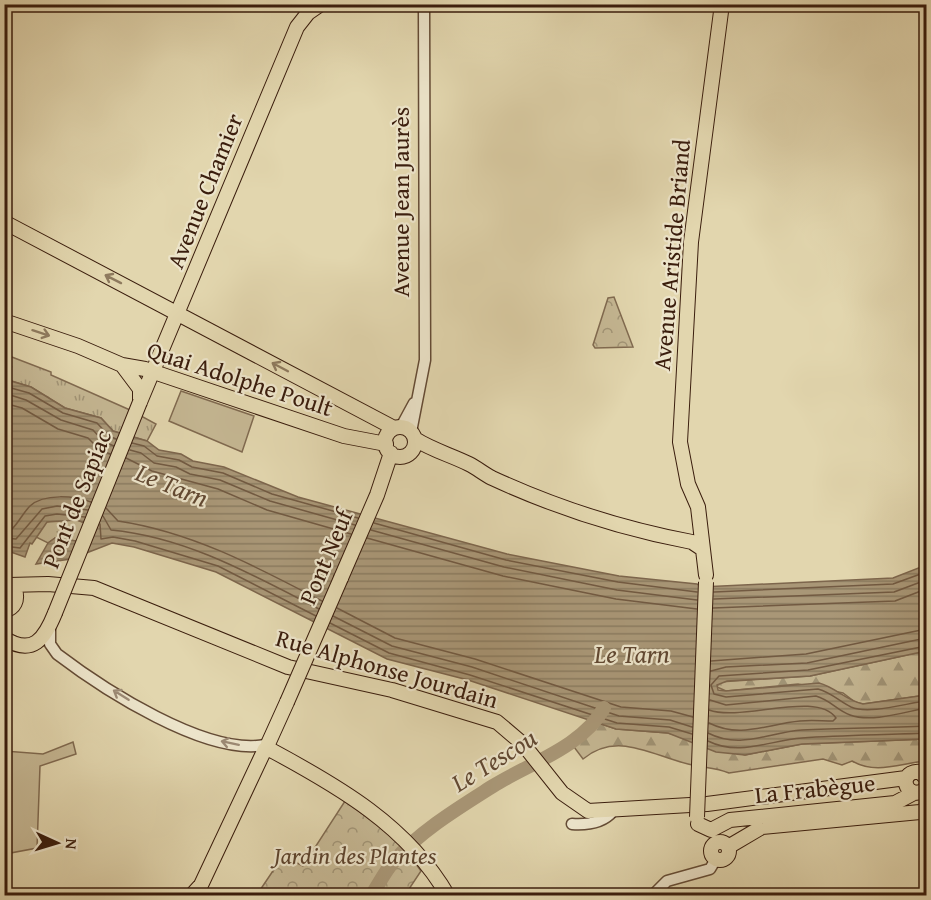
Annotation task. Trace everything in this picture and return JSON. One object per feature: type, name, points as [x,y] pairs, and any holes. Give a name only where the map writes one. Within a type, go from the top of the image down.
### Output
[{"type":"main road","name":"Avenue Chamier","points":[[140,402],[180,312],[297,27],[308,13],[321,4]]},
{"type":"main road","name":"Avenue Aristide Briand","points":[[698,820],[706,575],[704,519],[688,484],[680,442],[691,242],[722,4]]},
{"type":"main road","points":[[4,222],[180,312],[350,404],[402,441],[467,473],[490,477],[562,508],[615,525],[693,543],[705,548]]},
{"type":"main road","name":"Quai Adolphe Poult","points":[[4,321],[78,346],[122,365],[154,372],[344,436],[402,441]]},
{"type":"main road","name":"Quai Adolphe Poult","points":[[122,365],[140,388],[140,402]]},
{"type":"main road","name":"Pont de Sapiac","points":[[52,619],[140,402]]},
{"type":"main road","name":"Avenue Jean Jaurès","points":[[377,495],[388,485],[402,441]]},
{"type":"main road","name":"Pont Neuf","points":[[191,896],[201,885],[267,746],[377,495]]},
{"type":"main road","points":[[676,539],[691,530],[698,507]]},
{"type":"main road","points":[[7,584],[15,590],[6,627],[9,640],[25,646],[36,643],[52,619]]},
{"type":"main road","name":"Rue Alphonse Jourdain","points":[[7,584],[48,584],[94,588],[288,667],[392,690],[497,722],[523,744],[571,801],[589,815],[728,802],[906,778],[910,773],[917,771],[927,778]]},
{"type":"main road","points":[[10,607],[34,588],[48,584]]},
{"type":"main road","points":[[267,746],[332,782],[404,837],[432,868],[448,896]]},
{"type":"main road","points":[[906,778],[906,786],[920,790]]},
{"type":"main road","name":"La Frabègue","points":[[698,820],[707,829],[720,826],[730,820],[895,803],[920,790]]},
{"type":"main road","points":[[718,848],[762,827],[923,810]]},
{"type":"main road","points":[[698,820],[704,837],[718,848]]},
{"type":"main road","points":[[718,848],[720,826]]},
{"type":"street","name":"Avenue Jean Jaurès","points":[[402,441],[418,398],[425,360],[424,4]]},
{"type":"street","points":[[52,619],[50,644],[57,654],[171,726],[251,747],[267,746]]},
{"type":"street","points":[[652,896],[667,881],[710,869],[718,848]]},
{"type":"green space","points":[[614,297],[633,347],[595,348],[593,345],[608,298]]},
{"type":"green space","points":[[4,354],[51,372],[51,375],[156,424],[147,441],[113,431],[101,418],[65,408],[31,387],[5,379]]},
{"type":"green space","points":[[181,391],[254,416],[242,452],[169,421]]},
{"type":"green space","points":[[77,520],[96,527],[93,535],[76,541],[55,538],[48,543],[36,537],[46,522]]},
{"type":"green space","points":[[926,651],[926,695],[863,704],[855,702],[843,693],[798,684],[726,691],[717,687],[719,682],[810,676]]},
{"type":"green space","points":[[596,722],[616,729],[668,733],[745,755],[802,744],[926,739],[926,761],[879,768],[852,761],[842,765],[823,759],[729,773],[621,746],[596,751],[583,759],[574,747],[580,736]]},
{"type":"green space","points":[[73,742],[76,754],[40,766],[37,848],[5,854],[5,751],[43,754]]},
{"type":"green space","name":"Jardin des Plantes","points":[[345,801],[401,843],[421,871],[405,895],[256,896],[283,856],[303,866]]},
{"type":"water","name":"Le Tarn","points":[[4,379],[31,387],[65,408],[101,418],[113,431],[147,441],[159,450],[181,454],[193,461],[224,467],[298,497],[507,554],[619,576],[697,584],[701,587],[893,578],[926,565],[926,651],[810,676],[727,681],[717,685],[718,690],[726,691],[819,683],[863,704],[926,695],[926,739],[802,744],[745,755],[716,752],[668,733],[616,729],[468,680],[387,659],[216,572],[134,547],[112,543],[71,559],[36,564],[48,543],[55,538],[76,541],[93,535],[96,527],[77,520],[47,522],[32,544],[30,543],[25,557],[5,550]]},
{"type":"waterway","name":"Le Tescou","points":[[371,896],[394,861],[428,830],[493,786],[569,744],[594,722],[604,708]]}]
